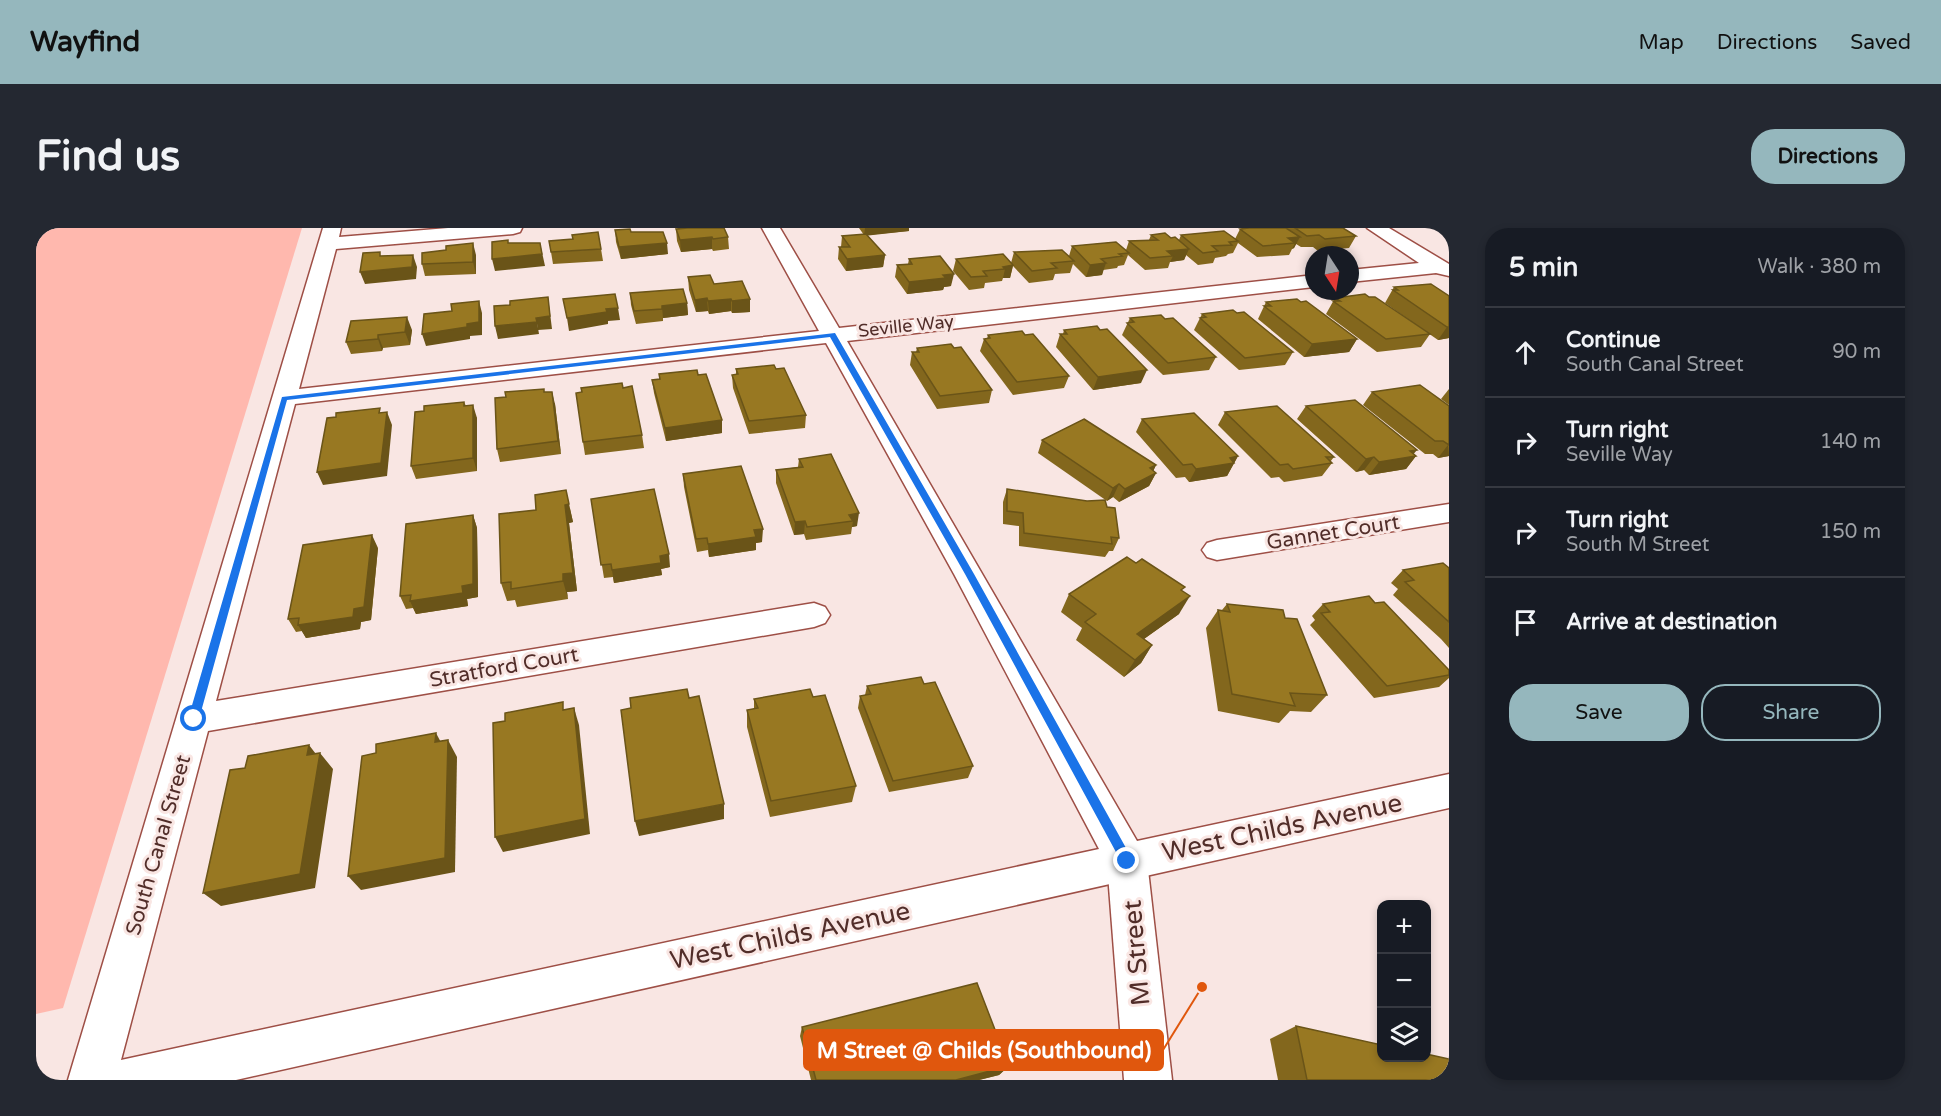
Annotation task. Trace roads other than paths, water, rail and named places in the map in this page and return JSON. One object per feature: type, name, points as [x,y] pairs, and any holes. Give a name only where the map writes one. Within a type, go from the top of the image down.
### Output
[{"type":"street","points":[[330,236],[513,228]]},
{"type":"street","points":[[771,228],[969,574],[1127,861]]},
{"type":"street","points":[[1376,228],[1444,270]]},
{"type":"street","name":"South Canal Street","points":[[92,1080],[330,236]]},
{"type":"street","points":[[1359,275],[1444,270]]},
{"type":"street","name":"Seville Way","points":[[284,398],[1305,281]]},
{"type":"street","name":"Gannet Court","points":[[1217,550],[1449,513]]},
{"type":"street","name":"Stratford Court","points":[[194,719],[814,615]]},
{"type":"street","name":"West Childs Avenue","points":[[130,1080],[1449,791]]},
{"type":"street","name":"M Street","points":[[1127,861],[1148,1080]]},
{"type":"lane","points":[[1445,228],[1449,230]]},
{"type":"place","name":"M Street @ Childs (Southbound)","points":[[1202,987]]}]
